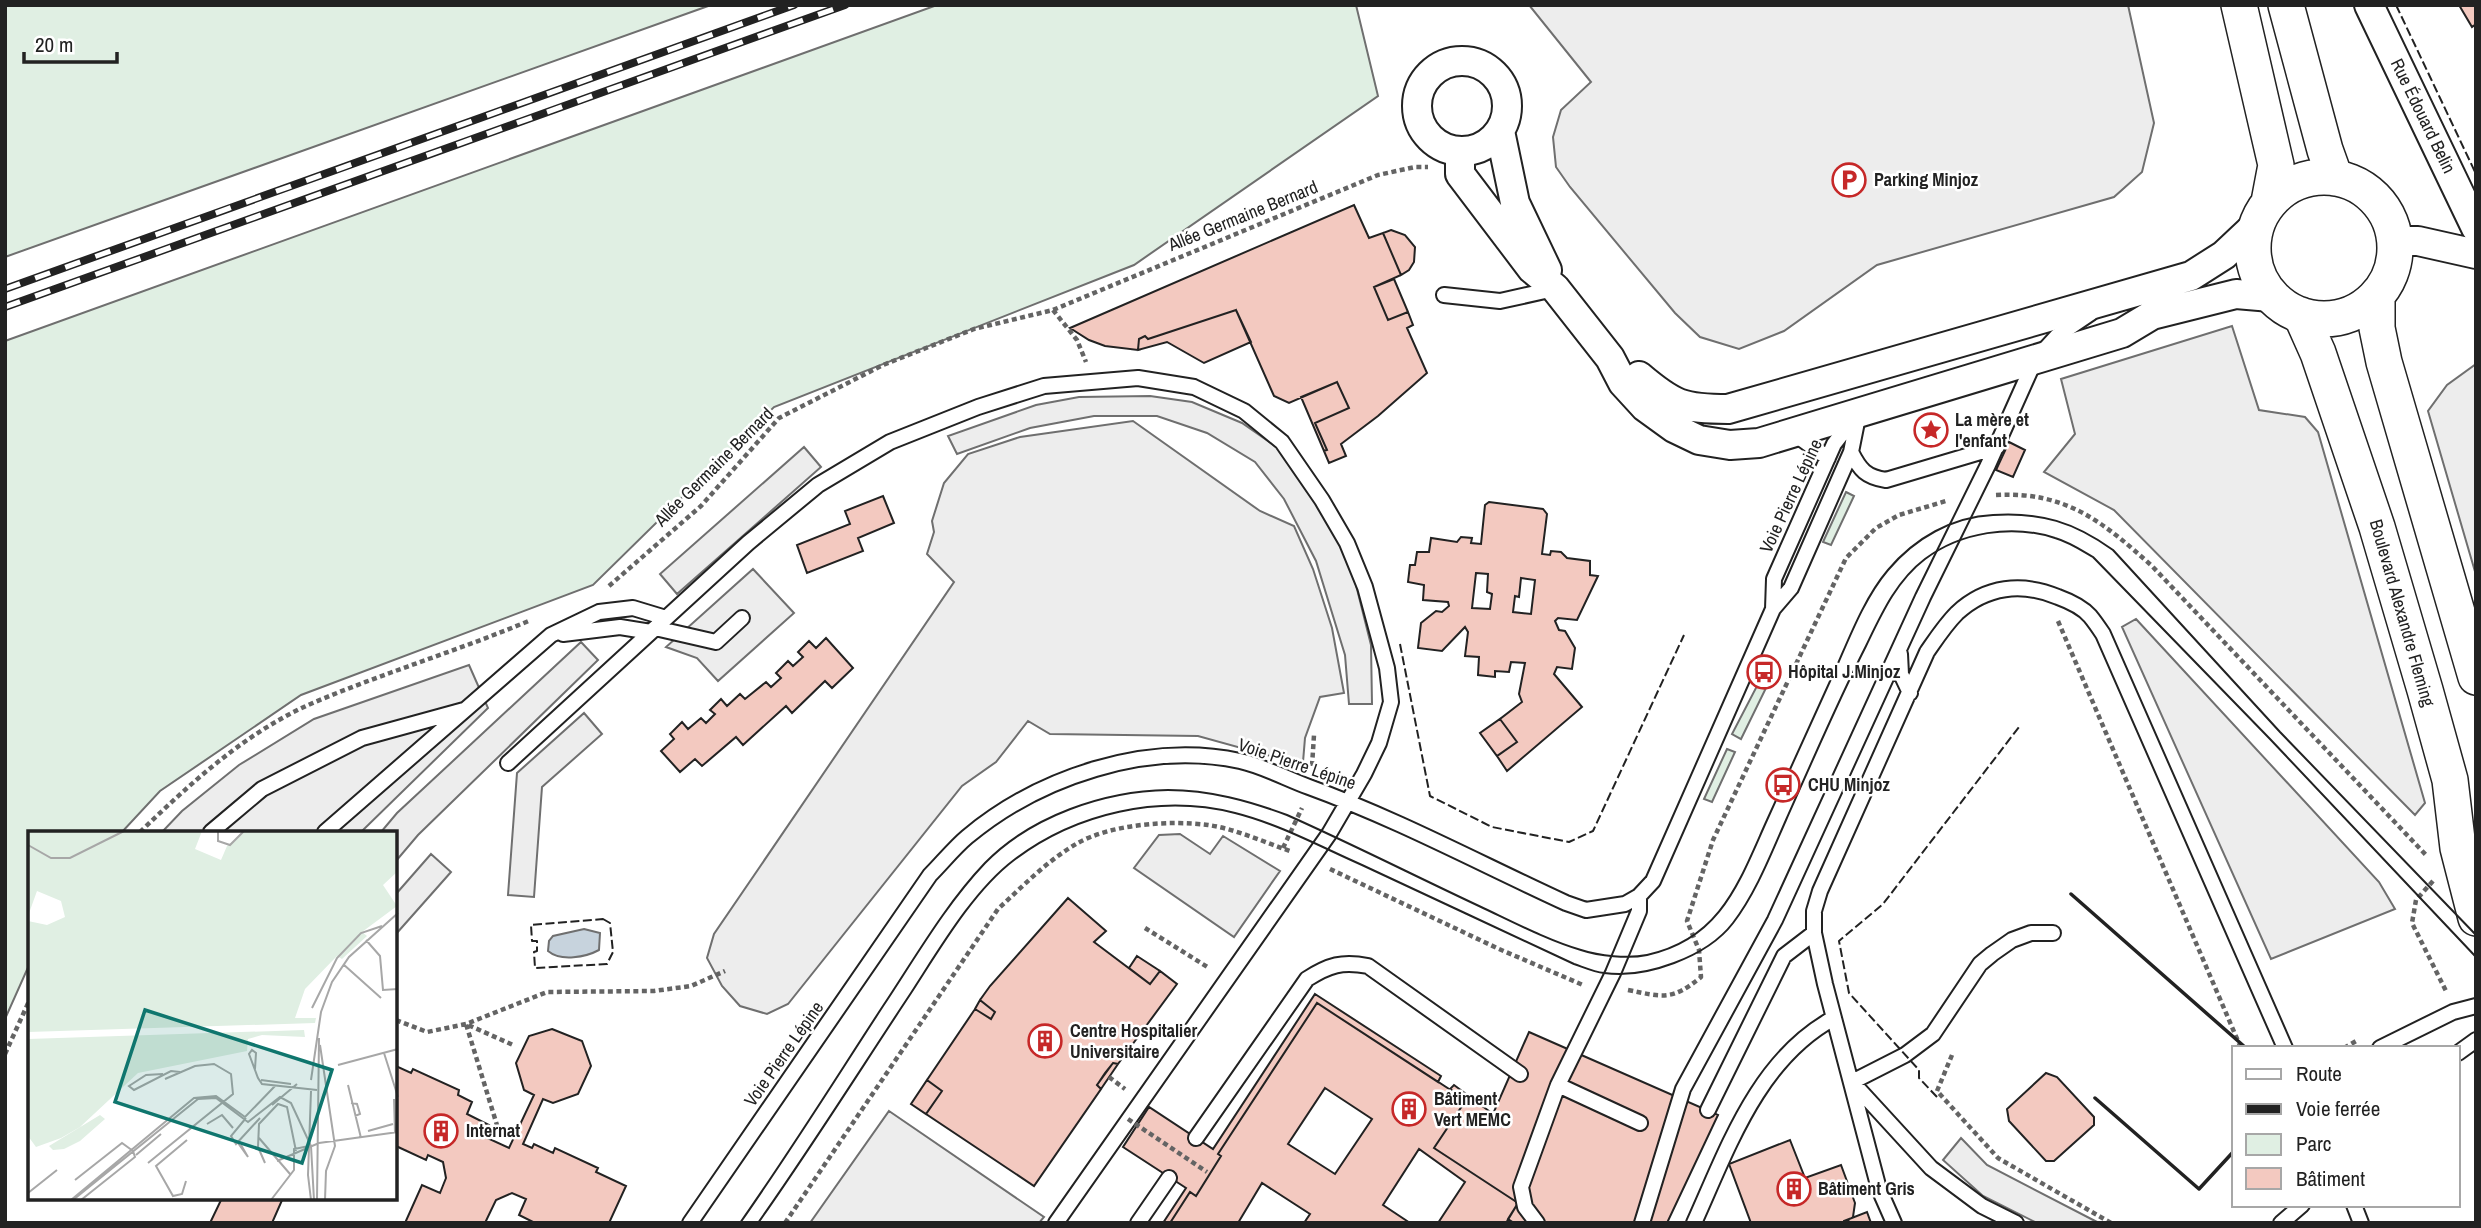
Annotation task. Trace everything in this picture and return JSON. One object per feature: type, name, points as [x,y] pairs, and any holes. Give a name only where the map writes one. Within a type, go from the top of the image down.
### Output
[{"type":"street","points":[[1610,358],[1631,369],[1666,398],[1696,409],[1728,409],[2191,276],[2224,254],[2263,213],[2288,186],[2311,178],[2335,178],[2357,184],[2376,199],[2389,218],[2395,241],[2395,261],[2388,280],[2377,297],[2361,310],[2342,317],[2321,320],[2301,315],[2285,308],[2260,281],[2254,262],[2253,243],[2263,213],[2276,164],[2239,5]]},
{"type":"street","points":[[2286,5],[2335,178]]},
{"type":"street","name":"Rue Édouard Belin","points":[[2369,5],[2476,228]]},
{"type":"street","points":[[1456,61],[1472,61],[1486,67],[1498,78],[1505,91],[1508,106],[1500,131],[1489,142],[1475,149],[1460,151],[1433,141],[1423,130],[1418,116],[1417,100],[1421,87],[1430,74],[1442,65],[1456,61]]},
{"type":"street","points":[[1500,131],[1515,203],[1555,288]]},
{"type":"street","points":[[1460,151],[1460,174],[1532,269],[1555,288],[1610,358],[1623,383],[1645,407],[1674,428],[1699,440],[1759,443],[2122,332],[2151,315],[2236,294],[2272,296]]},
{"type":"street","points":[[2395,241],[2418,241],[2476,254]]},
{"type":"street","points":[[2377,297],[2377,328],[2384,362],[2476,677]]},
{"type":"street","name":"Boulevard Alexandre Fleming","points":[[2301,315],[2318,353],[2377,527],[2425,690],[2450,780],[2458,848],[2476,918]]},
{"type":"street","points":[[1859,412],[1882,366]]},
{"type":"lane","points":[[1444,295],[1500,301],[1555,288]]},
{"type":"lane","points":[[1642,1223],[1683,1089],[1775,919],[1923,597],[1997,447],[2035,360],[2057,335],[2110,301]]},
{"type":"lane","points":[[508,763],[748,543],[818,485],[890,442],[978,407],[1044,386],[1138,378],[1194,387],[1244,411],[1282,442],[1322,500],[1347,543],[1365,587],[1387,668],[1391,702],[1379,743],[1329,834],[1056,1223]]},
{"type":"lane","name":"Voie Pierre Lépine","points":[[690,1223],[930,875],[966,838],[1004,810],[1036,792],[1106,767],[1146,758],[1189,756],[1241,761],[1349,801],[1566,904],[1586,910],[1625,904],[1639,896],[1653,881],[1667,852],[1773,610],[1791,588],[1851,452],[1859,412]]},
{"type":"lane","name":"Voie Pierre Lépine","points":[[1773,610],[1774,579],[1834,444],[1859,412]]},
{"type":"lane","points":[[1792,433],[1828,458]]},
{"type":"lane","points":[[1851,452],[1860,469],[1871,478],[1886,480],[1997,447]]},
{"type":"lane","points":[[1894,1223],[1879,1189],[1835,1018],[1814,933],[1814,911],[1820,891],[1927,652],[1958,612],[1991,592],[2014,587],[2040,589],[2070,601],[2089,614],[2103,634],[2285,1046]]},
{"type":"lane","points":[[326,831],[551,635],[599,612],[633,608],[658,626]]},
{"type":"lane","points":[[551,635],[620,627],[658,626],[716,642],[742,618]]},
{"type":"lane","points":[[1900,649],[1901,674],[1910,693]]},
{"type":"lane","points":[[212,831],[262,789],[362,738],[469,709]]},
{"type":"lane","points":[[1537,1223],[1525,1207],[1521,1187],[1558,1085],[1621,955],[1639,911],[1639,896]]},
{"type":"lane","points":[[1707,1110],[1784,956],[1814,933]]},
{"type":"lane","points":[[1852,1082],[1905,1055],[1933,1034],[1980,964],[1992,954],[2012,940],[2031,933],[2053,933]]},
{"type":"lane","points":[[1196,1138],[1307,979],[1328,966],[1353,963],[1368,966],[1520,1074]]},
{"type":"lane","points":[[2384,1046],[2453,1012],[2476,1006]]},
{"type":"lane","points":[[1694,1223],[1746,1110],[1774,1068],[1816,1028],[1835,1018]]},
{"type":"lane","points":[[2460,1052],[2476,1040]]},
{"type":"lane","points":[[1852,1082],[1931,1168],[1982,1206],[2016,1223]]},
{"type":"lane","points":[[1558,1085],[1640,1123]]},
{"type":"lane","points":[[1138,1223],[1169,1178]]},
{"type":"lane","points":[[2281,1223],[2300,1207]]},
{"type":"path","name":"Allée Germaine Bernard","points":[[600,590],[612,585],[701,506],[779,418],[883,365],[974,329],[1053,310],[1378,175],[1428,167]]},
{"type":"path","points":[[1053,310],[1077,340],[1094,381]]},
{"type":"path","points":[[1616,988],[1665,998],[1689,987],[1701,977],[1699,950],[1687,921],[1713,840],[1846,558],[1876,528],[1899,515],[1946,500],[2000,495],[2027,496],[2059,502],[2092,516],[2113,531],[2152,566],[2433,863]]},
{"type":"path","points":[[2046,592],[2240,1046]]},
{"type":"path","points":[[141,831],[195,778],[252,737],[313,702],[537,617]]},
{"type":"path","points":[[785,1223],[998,909],[1041,869],[1079,842],[1114,830],[1155,823],[1209,825],[1296,853]]},
{"type":"path","points":[[1320,864],[1499,949],[1587,986]]},
{"type":"path","points":[[2436,879],[2416,900],[2412,923],[2447,994]]},
{"type":"path","points":[[1145,928],[1227,980]]},
{"type":"path","points":[[397,1020],[427,1032],[466,1024],[547,992],[654,991],[691,986],[725,971]]},
{"type":"path","points":[[5,1054],[28,1003]]},
{"type":"path","points":[[466,1024],[513,1045]]},
{"type":"path","points":[[466,1024],[500,1135]]},
{"type":"path","points":[[1952,1055],[1937,1091],[1998,1158],[2111,1223]]},
{"type":"path","points":[[1109,1077],[1129,1092]]},
{"type":"path","points":[[1128,1119],[1207,1172]]},
{"type":"green space","points":[[5,5],[711,5],[5,257]]},
{"type":"green space","points":[[937,5],[1356,5],[1378,96],[1134,265],[774,407],[593,585],[301,695],[160,791],[123,831],[28,831],[28,967],[5,1019],[5,341]]},
{"type":"green space","points":[[1846,492],[1854,496],[1831,545],[1823,542]]},
{"type":"green space","points":[[1758,684],[1766,688],[1741,739],[1732,734]]},
{"type":"green space","points":[[1727,749],[1735,752],[1712,802],[1704,799]]},
{"type":"shaded area","name":"Parking Minjoz","points":[[1529,5],[2128,5],[2154,123],[2142,172],[2114,197],[1877,265],[1784,331],[1739,349],[1700,337],[1675,313],[1556,167],[1553,137],[1561,110],[1591,82]]},
{"type":"shaded area","points":[[2232,326],[2259,410],[2305,417],[2318,432],[2425,803],[2415,815],[2114,510],[2044,472],[2075,434],[2061,379]]},
{"type":"shaded area","points":[[2476,364],[2476,575],[2428,411],[2447,385]]},
{"type":"shaded area","points":[[1150,396],[1192,402],[1242,423],[1278,448],[1308,486],[1342,549],[1356,585],[1371,645],[1372,704],[1349,704],[1345,655],[1316,561],[1284,499],[1255,462],[1207,433],[1157,416],[1094,416],[1030,428],[957,454],[948,436],[1036,405],[1079,397]]},
{"type":"shaded area","points":[[1133,421],[1260,511],[1294,526],[1313,569],[1332,628],[1344,693],[1320,697],[1305,738],[1303,762],[1281,759],[1198,736],[1050,734],[1028,721],[996,762],[962,786],[788,1004],[767,1014],[740,1006],[722,986],[707,958],[714,934],[954,582],[927,554],[934,532],[932,521],[944,483],[968,454],[1020,437]]},
{"type":"shaded area","points":[[804,447],[821,467],[677,594],[660,574]]},
{"type":"shaded area","points":[[753,569],[794,613],[718,681],[697,658],[666,647]]},
{"type":"shaded area","points":[[2136,619],[2379,882],[2395,909],[2271,959],[2122,627]]},
{"type":"shaded area","points":[[581,642],[598,660],[418,835],[397,860],[397,831],[382,831],[397,813]]},
{"type":"shaded area","points":[[469,665],[488,708],[362,831],[163,831],[182,811],[239,765],[314,719]]},
{"type":"shaded area","points":[[584,713],[602,734],[542,787],[534,897],[508,895],[517,773]]},
{"type":"shaded area","points":[[1180,834],[1210,854],[1223,836],[1280,871],[1234,937],[1134,868],[1159,835]]},
{"type":"shaded area","points":[[431,854],[451,872],[397,933],[397,893]]},
{"type":"shaded area","points":[[584,929],[600,933],[599,950],[574,957],[560,956],[548,951],[549,941],[553,936]]},
{"type":"shaded area","points":[[889,1111],[1044,1217],[1039,1223],[810,1223]]},
{"type":"shaded area","points":[[1961,1138],[1987,1165],[2099,1223],[2037,1223],[1983,1196],[1943,1160]]},
{"type":"building","points":[[2459,5],[2476,5],[2476,24],[2472,27]]},
{"type":"building","points":[[1354,205],[1369,238],[1383,233],[1401,275],[1374,287],[1388,320],[1408,312],[1413,325],[1407,328],[1427,373],[1341,444],[1346,456],[1329,463],[1324,451],[1327,450],[1315,423],[1349,408],[1337,382],[1289,403],[1274,396],[1236,310],[1148,339],[1145,336],[1139,339],[1138,350],[1105,346],[1070,328]]},
{"type":"building","points":[[1391,230],[1405,235],[1415,247],[1414,262],[1409,270],[1401,275],[1383,233]]},
{"type":"building","points":[[1394,279],[1408,312],[1388,320],[1374,287]]},
{"type":"building","points":[[1236,310],[1251,342],[1204,363],[1167,342],[1138,350],[1139,339],[1145,336],[1148,339]]},
{"type":"building","points":[[1337,382],[1349,408],[1315,423],[1327,450],[1324,451],[1301,397]]},
{"type":"building","points":[[2009,442],[2025,450],[2013,477],[1996,470]]},
{"type":"building","points":[[883,496],[894,523],[858,538],[863,551],[807,573],[797,545],[850,524],[845,511]]},
{"type":"building","points":[[1489,502],[1543,509],[1547,514],[1542,554],[1561,552],[1567,558],[1590,561],[1590,575],[1598,576],[1577,620],[1558,618],[1555,621],[1559,630],[1565,631],[1575,648],[1572,669],[1557,667],[1554,674],[1582,707],[1507,771],[1497,756],[1517,742],[1500,719],[1522,702],[1519,694],[1525,663],[1511,662],[1509,672],[1495,671],[1495,677],[1478,675],[1479,657],[1465,656],[1468,632],[1465,627],[1442,651],[1418,648],[1421,623],[1436,611],[1442,612],[1449,606],[1448,602],[1423,600],[1424,585],[1408,582],[1410,565],[1415,565],[1417,552],[1429,552],[1431,538],[1457,542],[1461,537],[1472,538],[1471,543],[1481,544],[1485,505]],"holes":[[[1476,573],[1488,574],[1487,592],[1492,594],[1490,609],[1472,608]],[[1521,578],[1535,580],[1531,614],[1513,612],[1515,596],[1519,597]]]},
{"type":"building","points":[[826,638],[853,668],[832,688],[825,681],[792,713],[786,706],[743,745],[736,737],[702,766],[695,759],[680,772],[661,751],[674,739],[670,734],[682,722],[688,729],[701,718],[706,723],[715,714],[710,710],[721,699],[727,706],[740,694],[745,699],[766,682],[771,687],[781,678],[776,673],[788,661],[793,666],[803,657],[798,652],[809,641],[816,648]]},
{"type":"building","points":[[1500,719],[1517,742],[1497,756],[1480,733]]},
{"type":"building","name":"Centre Hospitalier Universitaire","points":[[1068,898],[1106,931],[1094,942],[1150,984],[1160,971],[1177,984],[1118,1064],[1113,1063],[1105,1073],[1097,1085],[1101,1089],[1034,1186],[926,1114],[942,1091],[927,1080],[975,1009],[991,1019],[995,1012],[980,1000]]},
{"type":"building","points":[[1137,956],[1160,971],[1150,984],[1129,968]]},
{"type":"building","points":[[1315,994],[1441,1076],[1438,1082],[1317,1003],[1218,1154],[1221,1156],[1196,1196],[1190,1192],[1170,1223],[1163,1223],[1186,1188],[1123,1147],[1149,1107],[1213,1149]]},
{"type":"building","points":[[980,1000],[995,1012],[991,1019],[975,1009]]},
{"type":"building","name":"Bâtiment Vert MEMC","points":[[1317,1003],[1466,1100],[1434,1148],[1518,1203],[1506,1223],[1438,1223],[1465,1182],[1419,1149],[1383,1205],[1410,1223],[1304,1223],[1310,1214],[1262,1183],[1238,1223],[1170,1223],[1190,1192],[1196,1196],[1221,1156],[1218,1154]],"holes":[[[1325,1088],[1372,1119],[1335,1174],[1288,1144]]]},
{"type":"building","name":"Internat","points":[[552,1029],[582,1041],[591,1066],[578,1094],[553,1103],[543,1099],[523,1144],[532,1148],[534,1144],[553,1153],[555,1148],[598,1168],[596,1172],[626,1186],[609,1223],[535,1223],[519,1215],[526,1199],[512,1193],[496,1200],[485,1223],[405,1223],[422,1185],[440,1193],[446,1178],[443,1162],[428,1155],[426,1160],[397,1146],[397,1066],[411,1073],[413,1069],[459,1090],[458,1095],[472,1102],[467,1114],[489,1125],[485,1137],[509,1148],[534,1095],[524,1090],[516,1063],[529,1036]]},
{"type":"building","points":[[1529,1032],[1718,1115],[1667,1223],[1514,1223],[1508,1219],[1518,1203],[1434,1148],[1466,1100],[1450,1089],[1454,1085],[1493,1114]]},
{"type":"building","points":[[1113,1063],[1118,1064],[1101,1089],[1097,1085]]},
{"type":"building","points":[[2046,1073],[2057,1077],[2094,1117],[2094,1125],[2054,1161],[2046,1161],[2009,1121],[2007,1109]]},
{"type":"building","points":[[927,1080],[942,1091],[926,1114],[911,1104]]},
{"type":"building","name":"Bâtiment Gris","points":[[1790,1140],[1805,1178],[1841,1165],[1855,1203],[1853,1217],[1844,1223],[1751,1223],[1729,1164]]},
{"type":"building","points":[[221,1200],[282,1200],[272,1223],[210,1223]]},
{"type":"building","points":[[1867,1212],[1871,1223],[1844,1223],[1844,1221]]},
{"type":"tram line","points":[[740,1223],[931,932],[970,879],[1003,846],[1024,832],[1070,809],[1094,801],[1144,791],[1184,790],[1258,805],[1311,826],[1543,936],[1588,952],[1631,957],[1647,955],[1672,947],[1693,936],[1710,922],[1736,886],[1865,604],[1880,581],[1888,570],[1922,539],[1949,525],[1978,517],[2010,514],[2042,517],[2085,532],[2113,550],[2280,732],[2476,935]]},
{"type":"tram line","points":[[758,1223],[971,904],[1014,860],[1064,830],[1091,819],[1148,807],[1177,806],[1235,813],[1268,823],[1592,971],[1620,974],[1638,972],[1656,969],[1692,955],[1722,935],[1749,899],[1845,689],[1890,599],[1925,559],[1954,542],[1987,533],[2004,531],[2039,534],[2065,542],[2093,557],[2476,957]]},
{"type":"railway","points":[[5,289],[794,5]]},
{"type":"railway","points":[[5,307],[845,5]]},
{"type":"fence","points":[[2396,5],[2476,174]]},
{"type":"fence","points":[[1400,644],[1430,796],[1492,827],[1569,842],[1593,831],[1684,635]]},
{"type":"fence","points":[[1937,1097],[1919,1078],[1919,1070],[1849,993],[1839,941],[1883,904],[2019,727]]},
{"type":"fence","points":[[603,919],[610,923],[613,952],[607,964],[535,968],[534,952],[537,951],[537,941],[532,941],[531,925],[603,919]]},
{"type":"wall","points":[[2071,894],[2244,1046]]},
{"type":"wall","points":[[2095,1098],[2199,1189],[2232,1153]]},
{"type":"place","name":"Parking Minjoz","points":[[1849,180]]},
{"type":"place","name":"La mère et l'enfant","points":[[1931,430]]},
{"type":"place","name":"Hôpital J.Minjoz","points":[[1764,672]]},
{"type":"place","name":"CHU Minjoz","points":[[1783,785]]},
{"type":"place","name":"Centre Hospitalier Universitaire","points":[[1045,1041]]},
{"type":"place","name":"Bâtiment Vert MEMC","points":[[1409,1109]]},
{"type":"place","name":"Internat","points":[[441,1131]]},
{"type":"place","name":"Bâtiment Gris","points":[[1794,1189]]}]
